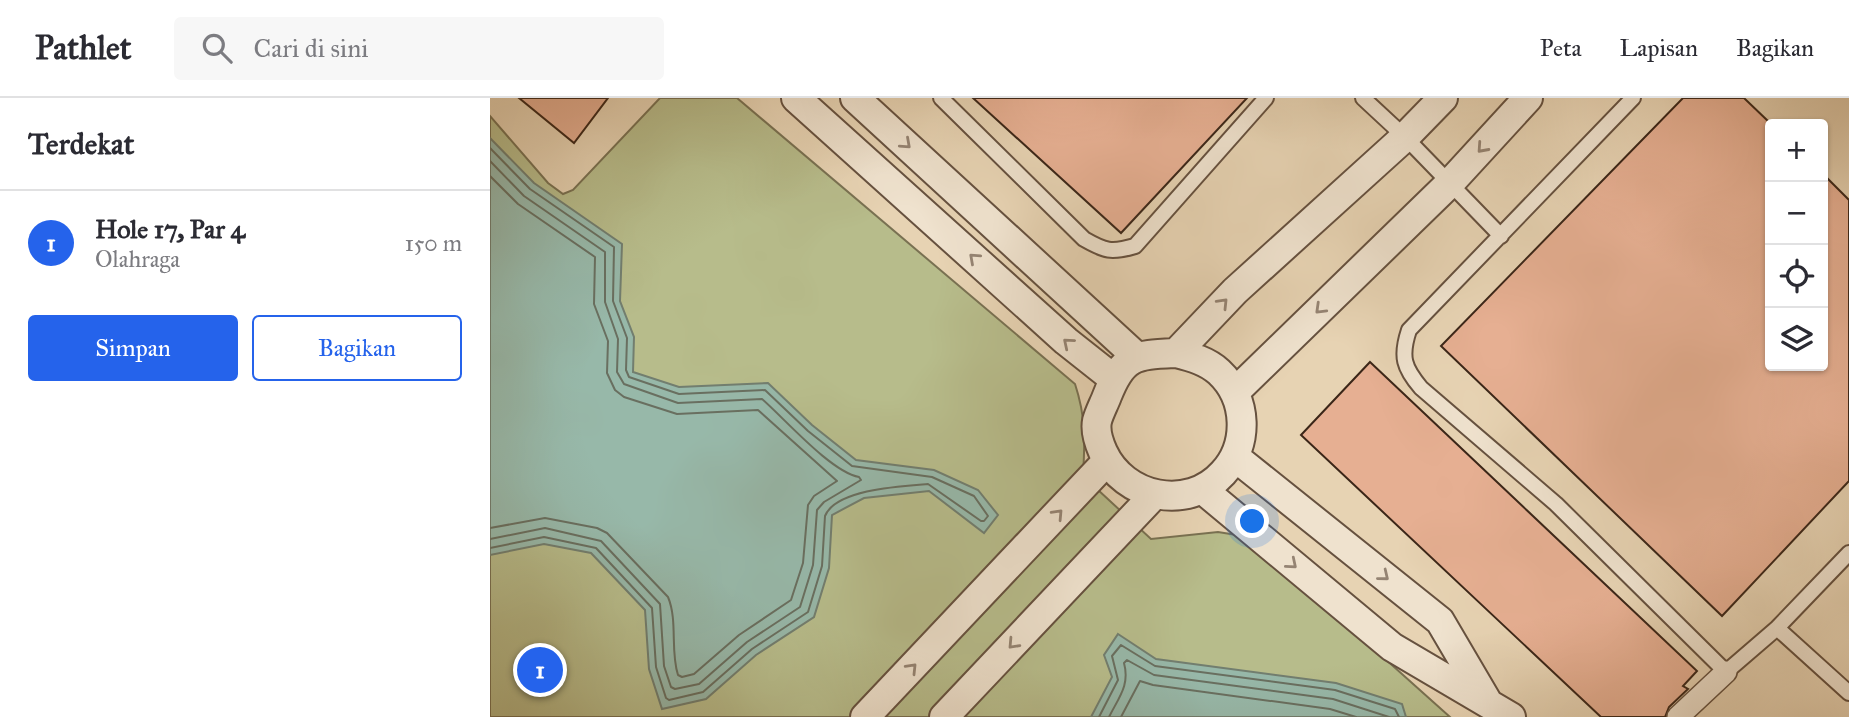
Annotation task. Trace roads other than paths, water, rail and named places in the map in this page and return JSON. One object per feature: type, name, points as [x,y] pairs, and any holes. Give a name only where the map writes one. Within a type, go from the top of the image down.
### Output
[{"type":"street","points":[[796,98],[1058,334],[1114,379]]},
{"type":"street","points":[[855,98],[1136,356]]},
{"type":"street","points":[[1176,353],[1234,291],[1405,137],[1443,98]]},
{"type":"street","points":[[1234,392],[1450,183],[1528,98]]},
{"type":"street","points":[[1176,353],[1200,359],[1220,372],[1234,392],[1242,413],[1242,435],[1235,457],[1222,475],[1202,489],[1178,496],[1154,495],[1135,488],[1119,477],[1107,461],[1099,443],[1097,423],[1114,379],[1136,356],[1176,353]]},
{"type":"street","points":[[1235,457],[1440,621],[1487,701]]},
{"type":"street","points":[[865,717],[1107,461]]},
{"type":"street","points":[[1202,489],[1392,647],[1511,717]]},
{"type":"street","points":[[944,717],[1154,495]]},
{"type":"street","points":[[1678,717],[1726,672]]},
{"type":"lane","points":[[941,98],[1084,239],[1105,251],[1120,251],[1135,246],[1266,98]]},
{"type":"lane","points":[[1363,98],[1405,137],[1501,236]]},
{"type":"lane","points":[[1633,98],[1409,330],[1404,344],[1404,360],[1408,372],[1421,388],[1556,503],[1726,672],[1777,628],[1849,553]]},
{"type":"lane","points":[[1777,628],[1849,693]]},
{"type":"water","points":[[490,138],[534,183],[622,244],[620,301],[634,337],[633,372],[679,387],[768,383],[812,425],[856,460],[934,470],[978,490],[998,515],[984,533],[929,491],[864,498],[832,515],[829,568],[814,617],[756,655],[706,699],[662,709],[649,669],[645,610],[591,553],[544,544],[490,555]]},
{"type":"water","points":[[1118,634],[1156,659],[1336,683],[1402,704],[1406,717],[1091,717],[1112,677],[1104,655]]},
{"type":"place","name":"Hole 17, Par 4","points":[[540,670]]}]
